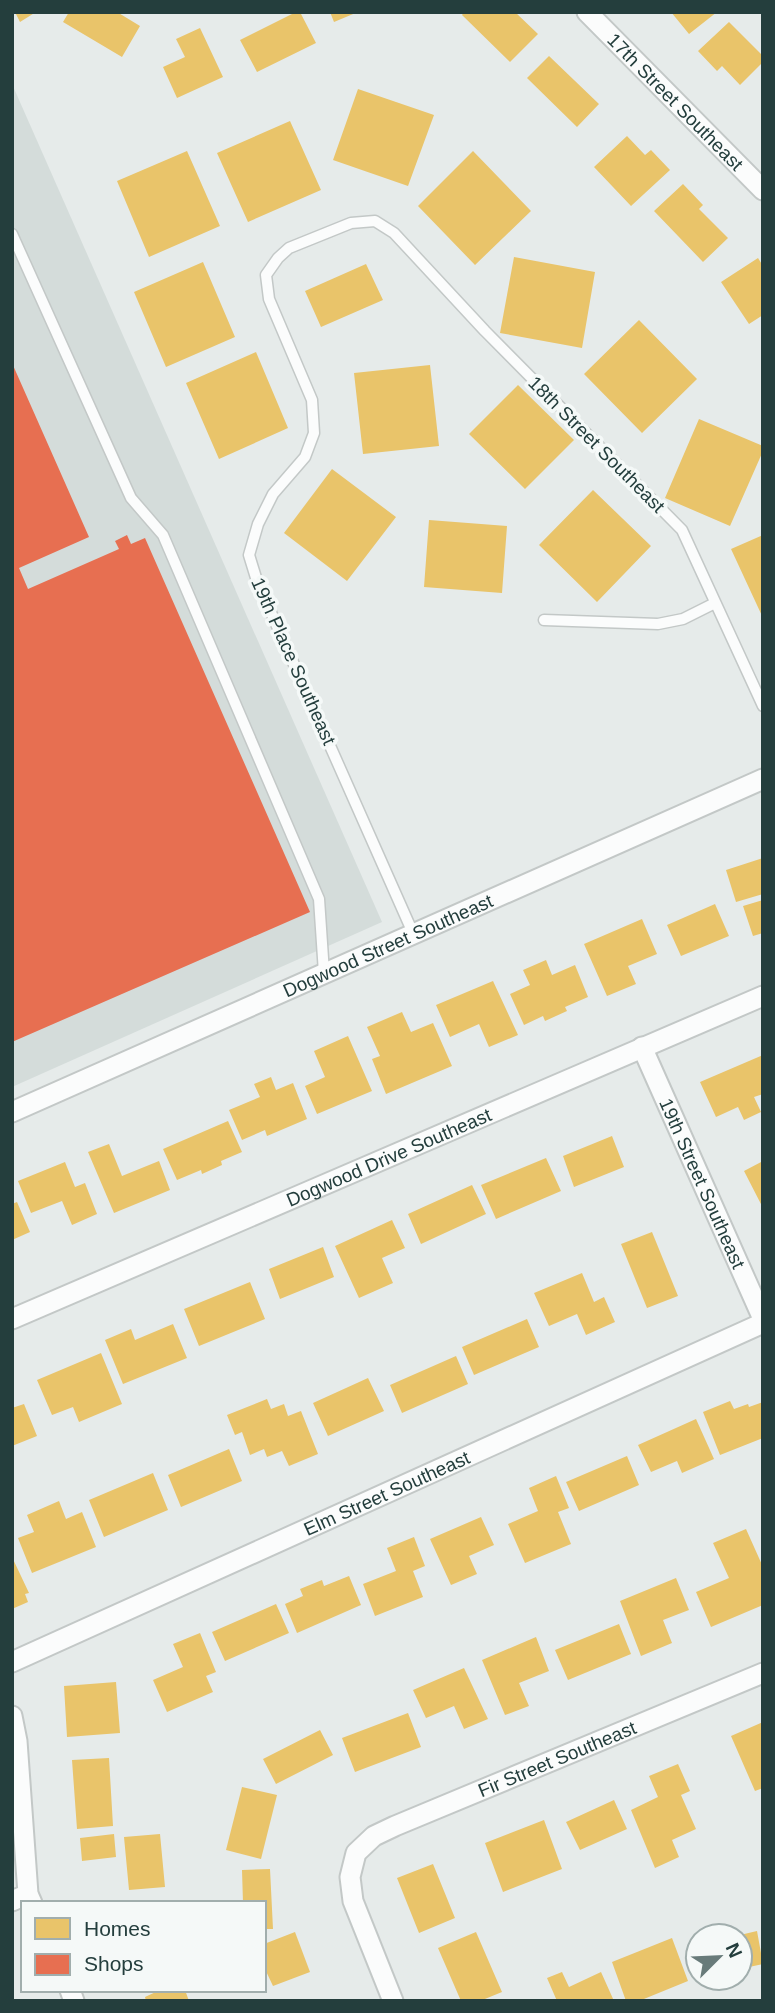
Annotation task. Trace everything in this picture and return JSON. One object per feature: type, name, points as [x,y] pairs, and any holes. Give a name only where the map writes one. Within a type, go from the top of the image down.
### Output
[{"type":"street","name":"17th Street Southeast","points":[[587,12],[763,190]]},
{"type":"street","name":"Dogwood Street Southeast","points":[[12,1112],[763,779]]},
{"type":"street","name":"Dogwood Drive Southeast","points":[[12,1319],[763,996]]},
{"type":"street","name":"19th Street Southeast","points":[[642,1047],[763,1321]]},
{"type":"street","name":"Elm Street Southeast","points":[[12,1662],[763,1321]]},
{"type":"street","name":"Fir Street Southeast","points":[[393,2001],[353,1902],[349,1877],[356,1853],[374,1836],[763,1673]]},
{"type":"street","points":[[12,1716],[17,1741],[24,1899]]},
{"type":"lane","name":"18th Street Southeast","points":[[375,221],[394,233],[485,331],[682,530],[763,706]]},
{"type":"lane","name":"19th Place Southeast","points":[[375,221],[351,223],[289,248],[266,275],[269,299],[312,400],[314,433],[304,457],[273,494],[258,524],[249,555],[262,593],[413,933]]},
{"type":"lane","points":[[12,234],[131,498],[163,534],[319,899],[324,973]]},
{"type":"lane","points":[[544,620],[658,624],[683,619],[715,603]]},
{"type":"shaded area","points":[[12,84],[382,922],[12,1087]]},
{"type":"building: Homes","points":[[15,12],[36,12],[20,22]]},
{"type":"building: Homes","points":[[69,12],[117,12],[140,26],[122,57],[63,22]]},
{"type":"building: Homes","points":[[300,12],[316,43],[257,72],[240,40]]},
{"type":"building: Homes","points":[[330,12],[358,12],[334,22]]},
{"type":"building: Homes","points":[[464,12],[515,12],[538,34],[510,62],[462,15]]},
{"type":"building: Homes","points":[[671,12],[717,12],[689,34]]},
{"type":"building: Homes","points":[[729,22],[763,56],[763,62],[740,85],[722,66],[717,71],[698,51]]},
{"type":"building: Homes","points":[[200,28],[223,77],[177,98],[163,67],[185,57],[176,39]]},
{"type":"building: Homes","points":[[549,56],[599,104],[577,127],[527,78]]},
{"type":"building: Homes","points":[[358,89],[434,115],[408,186],[333,160]]},
{"type":"building: Homes","points":[[290,121],[321,190],[248,222],[217,153]]},
{"type":"building: Homes","points":[[627,136],[645,155],[651,150],[670,170],[631,206],[594,167]]},
{"type":"building: Homes","points":[[187,151],[220,226],[149,257],[117,181]]},
{"type":"building: Homes","points":[[473,151],[531,211],[475,265],[418,206]]},
{"type":"building: Homes","points":[[683,184],[703,205],[699,209],[728,238],[703,262],[654,211]]},
{"type":"building: Homes","points":[[514,257],[595,272],[582,348],[500,333]]},
{"type":"building: Homes","points":[[758,258],[763,266],[763,315],[749,324],[721,282]]},
{"type":"building: Homes","points":[[203,262],[235,337],[166,367],[134,292]]},
{"type":"building: Homes","points":[[366,264],[383,300],[321,327],[305,291]]},
{"type":"building: Homes","points":[[639,320],[697,379],[642,433],[584,374]]},
{"type":"building: Homes","points":[[256,352],[288,428],[219,459],[186,383]]},
{"type":"building: Homes","points":[[430,365],[439,446],[363,454],[354,373]]},
{"type":"building: Homes","points":[[518,385],[574,440],[525,489],[469,434]]},
{"type":"building: Homes","points":[[699,419],[763,446],[730,526],[665,498]]},
{"type":"building: Homes","points":[[332,469],[396,517],[347,581],[284,533]]},
{"type":"building: Homes","points":[[593,490],[651,546],[597,602],[539,545]]},
{"type":"building: Homes","points":[[429,520],[507,526],[502,593],[424,587]]},
{"type":"building: Homes","points":[[763,535],[763,618],[731,549]]},
{"type":"building: Homes","points":[[763,858],[763,894],[736,902],[726,870]]},
{"type":"building: Homes","points":[[763,900],[763,933],[753,936],[743,906]]},
{"type":"building: Homes","points":[[715,904],[729,936],[681,956],[667,925]]},
{"type":"building: Homes","points":[[642,919],[657,954],[628,966],[636,984],[607,996],[584,944]]},
{"type":"building: Homes","points":[[546,960],[552,975],[575,965],[588,997],[565,1007],[567,1011],[545,1021],[543,1016],[524,1025],[510,994],[530,985],[523,970]]},
{"type":"building: Homes","points":[[493,981],[518,1035],[489,1047],[479,1024],[450,1037],[436,1005]]},
{"type":"building: Homes","points":[[402,1012],[411,1032],[433,1023],[452,1066],[386,1094],[372,1059],[380,1056],[367,1027]]},
{"type":"building: Homes","points":[[348,1036],[372,1091],[317,1114],[305,1086],[325,1077],[314,1051]]},
{"type":"building: Homes","points":[[763,1055],[763,1094],[754,1097],[761,1112],[744,1120],[738,1107],[716,1117],[700,1082]]},
{"type":"building: Homes","points":[[271,1077],[276,1090],[293,1083],[307,1119],[267,1136],[265,1130],[242,1140],[229,1110],[260,1097],[254,1084]]},
{"type":"building: Homes","points":[[228,1121],[242,1152],[221,1161],[222,1165],[202,1174],[201,1170],[177,1180],[163,1149]]},
{"type":"building: Homes","points":[[612,1136],[624,1167],[574,1187],[563,1156]]},
{"type":"building: Homes","points":[[109,1144],[122,1176],[159,1161],[170,1190],[114,1213],[88,1152]]},
{"type":"building: Homes","points":[[546,1158],[561,1191],[496,1219],[481,1185]]},
{"type":"building: Homes","points":[[763,1161],[763,1208],[744,1171]]},
{"type":"building: Homes","points":[[65,1162],[75,1187],[85,1183],[97,1214],[72,1225],[62,1201],[31,1213],[18,1181]]},
{"type":"building: Homes","points":[[472,1185],[486,1214],[421,1244],[408,1214]]},
{"type":"building: Homes","points":[[17,1202],[30,1232],[12,1240],[12,1204]]},
{"type":"building: Homes","points":[[392,1220],[405,1248],[382,1258],[393,1283],[359,1298],[335,1246]]},
{"type":"building: Homes","points":[[652,1232],[678,1296],[647,1308],[621,1244]]},
{"type":"building: Homes","points":[[323,1247],[334,1277],[280,1299],[269,1269]]},
{"type":"building: Homes","points":[[582,1273],[594,1302],[604,1297],[615,1322],[586,1335],[577,1314],[549,1326],[534,1293]]},
{"type":"building: Homes","points":[[250,1282],[265,1319],[199,1346],[184,1309]]},
{"type":"building: Homes","points":[[527,1319],[539,1347],[474,1375],[462,1347]]},
{"type":"building: Homes","points":[[173,1324],[187,1358],[123,1384],[105,1340],[131,1329],[135,1340]]},
{"type":"building: Homes","points":[[101,1353],[122,1404],[79,1422],[73,1407],[52,1415],[37,1380]]},
{"type":"building: Homes","points":[[456,1356],[468,1384],[402,1413],[390,1385]]},
{"type":"building: Homes","points":[[368,1378],[384,1411],[328,1436],[313,1403]]},
{"type":"building: Homes","points":[[267,1399],[271,1409],[284,1404],[288,1416],[301,1411],[318,1454],[289,1466],[282,1451],[267,1457],[264,1449],[250,1455],[242,1432],[235,1435],[227,1415]]},
{"type":"building: Homes","points":[[730,1401],[734,1409],[763,1402],[763,1438],[720,1455],[703,1412]]},
{"type":"building: Homes","points":[[24,1404],[37,1436],[12,1446],[12,1408]]},
{"type":"building: Homes","points":[[696,1419],[714,1459],[682,1473],[677,1461],[651,1472],[638,1445]]},
{"type":"building: Homes","points":[[229,1449],[242,1481],[181,1507],[168,1475]]},
{"type":"building: Homes","points":[[627,1456],[639,1485],[579,1511],[566,1482]]},
{"type":"building: Homes","points":[[153,1473],[168,1510],[104,1537],[89,1500]]},
{"type":"building: Homes","points":[[556,1476],[569,1508],[558,1512],[571,1544],[525,1563],[508,1524],[538,1511],[529,1488]]},
{"type":"building: Homes","points":[[59,1501],[66,1519],[82,1512],[96,1547],[32,1573],[18,1538],[34,1532],[27,1515]]},
{"type":"building: Homes","points":[[481,1517],[494,1545],[469,1556],[477,1574],[451,1585],[430,1539]]},
{"type":"building: Homes","points":[[746,1529],[763,1567],[763,1605],[711,1627],[696,1592],[729,1578],[713,1543]]},
{"type":"building: Homes","points":[[414,1537],[425,1566],[413,1571],[423,1597],[375,1616],[363,1584],[396,1571],[387,1548]]},
{"type":"building: Homes","points":[[12,1557],[29,1593],[25,1594],[28,1602],[12,1609]]},
{"type":"building: Homes","points":[[349,1576],[361,1605],[297,1633],[285,1604],[303,1596],[300,1589],[322,1580],[324,1586]]},
{"type":"building: Homes","points":[[676,1578],[689,1610],[663,1620],[672,1643],[641,1656],[620,1601]]},
{"type":"building: Homes","points":[[276,1604],[289,1633],[225,1661],[212,1632]]},
{"type":"building: Homes","points":[[619,1624],[631,1654],[568,1680],[555,1650]]},
{"type":"building: Homes","points":[[200,1633],[216,1672],[206,1676],[213,1692],[167,1712],[153,1680],[183,1667],[173,1644]]},
{"type":"building: Homes","points":[[536,1637],[549,1671],[519,1683],[529,1706],[505,1715],[482,1660]]},
{"type":"building: Homes","points":[[464,1668],[488,1719],[464,1729],[454,1706],[426,1718],[413,1690]]},
{"type":"building: Homes","points":[[116,1682],[120,1733],[67,1737],[64,1686]]},
{"type":"building: Homes","points":[[408,1713],[421,1747],[355,1772],[342,1738]]},
{"type":"building: Homes","points":[[763,1722],[763,1788],[755,1791],[731,1736]]},
{"type":"building: Homes","points":[[320,1730],[333,1755],[276,1784],[263,1759]]},
{"type":"building: Homes","points":[[109,1758],[113,1826],[77,1829],[72,1760]]},
{"type":"building: Homes","points":[[678,1764],[690,1791],[681,1795],[696,1829],[672,1840],[679,1857],[655,1868],[631,1810],[658,1797],[649,1776]]},
{"type":"building: Homes","points":[[242,1787],[277,1795],[261,1859],[226,1850]]},
{"type":"building: Homes","points":[[614,1800],[627,1829],[580,1850],[566,1822]]},
{"type":"building: Homes","points":[[544,1820],[562,1869],[503,1892],[485,1843]]},
{"type":"building: Homes","points":[[114,1834],[116,1857],[82,1861],[80,1838]]},
{"type":"building: Homes","points":[[160,1834],[165,1887],[129,1890],[124,1837]]},
{"type":"building: Homes","points":[[433,1864],[455,1918],[419,1933],[397,1878]]},
{"type":"building: Homes","points":[[270,1869],[273,1929],[266,1929],[266,1901],[243,1901],[242,1870]]},
{"type":"building: Homes","points":[[757,1931],[763,1964],[754,1966],[754,1932]]},
{"type":"building: Homes","points":[[295,1932],[310,1972],[273,1986],[266,1971],[266,1943]]},
{"type":"building: Homes","points":[[476,1932],[502,1992],[480,2001],[461,2001],[438,1948]]},
{"type":"building: Homes","points":[[672,1938],[684,1970],[684,1983],[639,2001],[626,2001],[612,1962]]},
{"type":"building: Homes","points":[[562,1972],[569,1987],[601,1972],[614,2001],[557,2001],[547,1978]]},
{"type":"building: Homes","points":[[156,1992],[186,1992],[189,2001],[146,2001],[145,1997]]},
{"type":"building: Shops","points":[[12,363],[89,537],[19,568],[28,589],[119,549],[115,541],[127,535],[131,544],[145,538],[310,912],[12,1042]]}]
